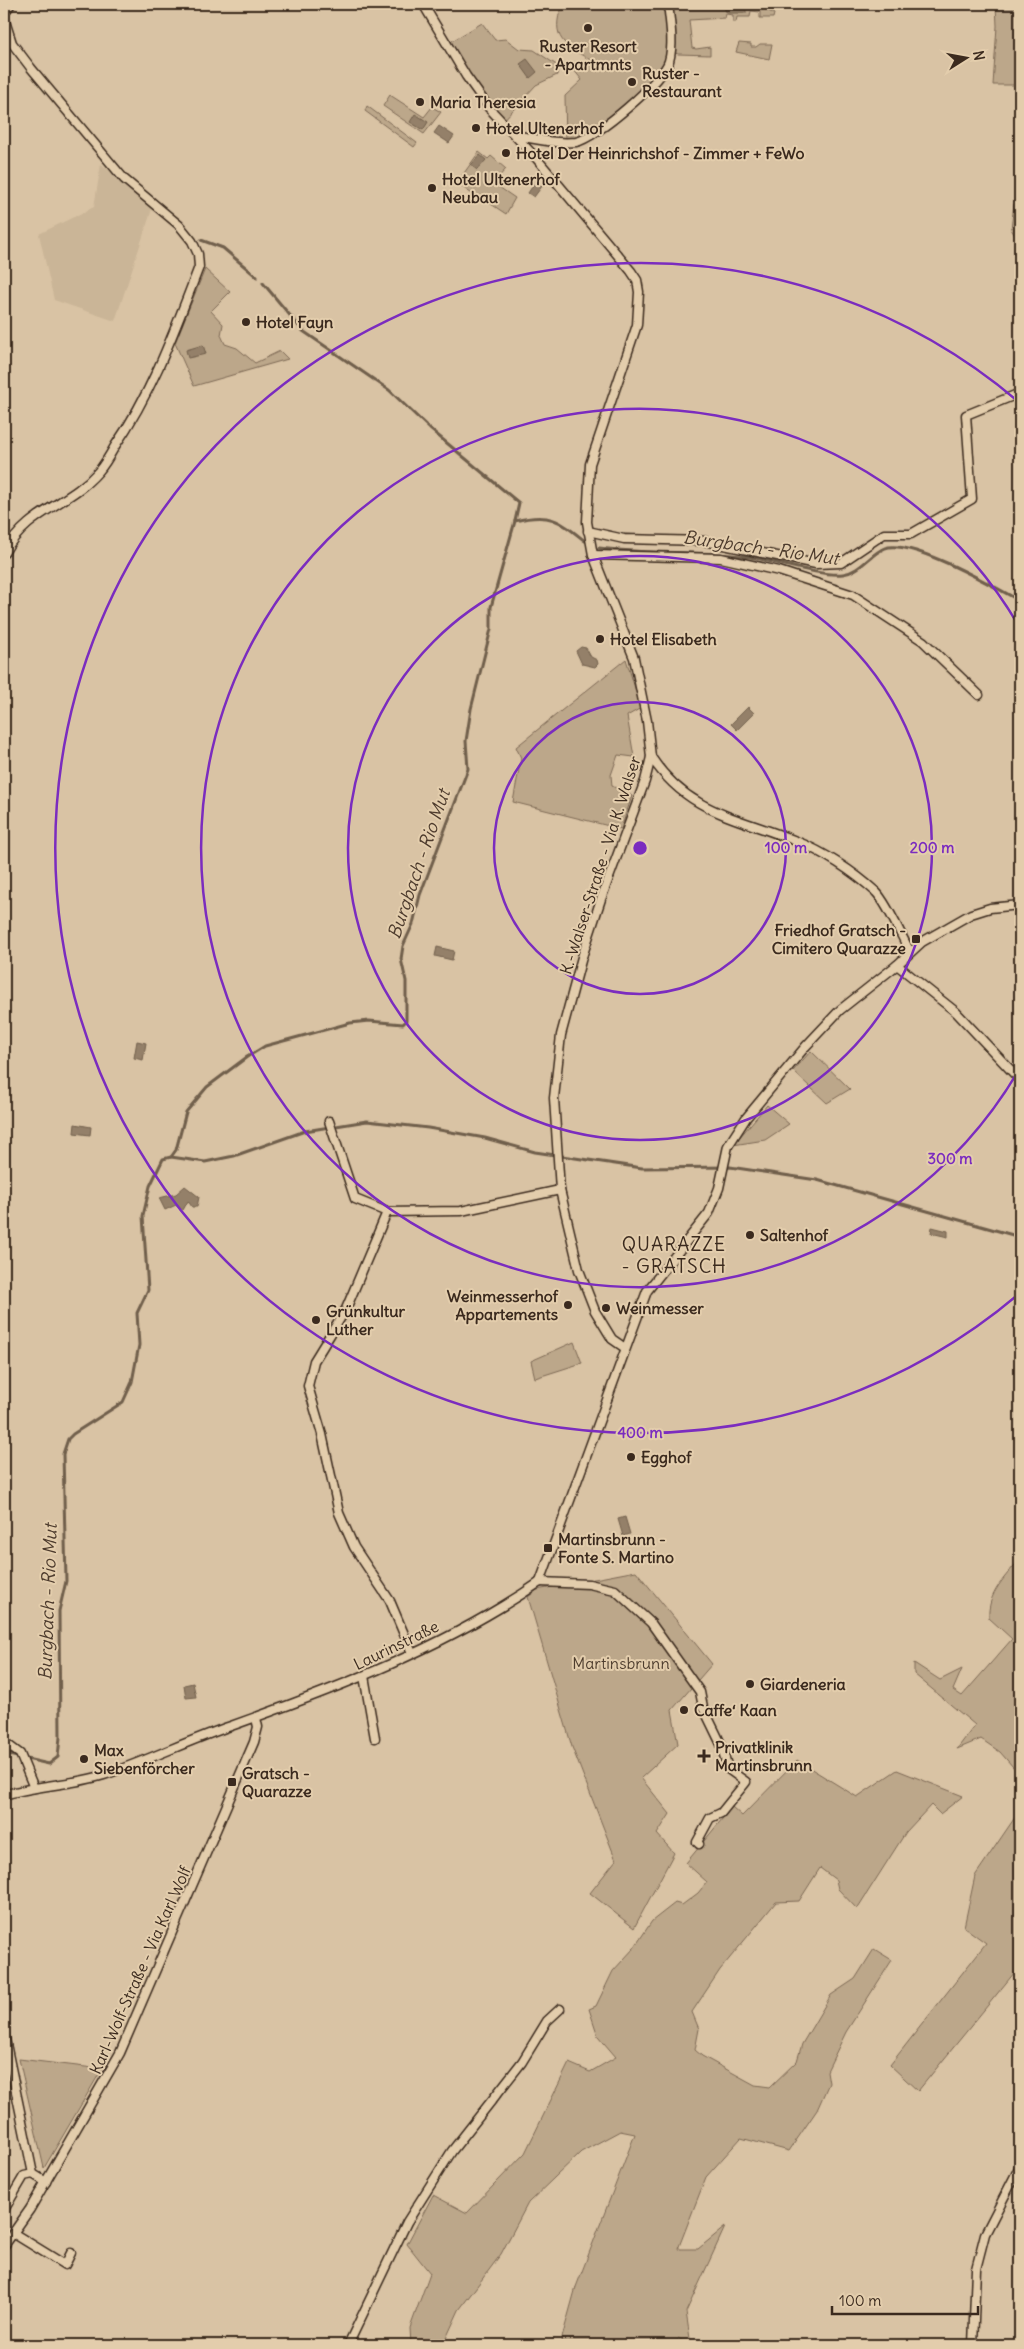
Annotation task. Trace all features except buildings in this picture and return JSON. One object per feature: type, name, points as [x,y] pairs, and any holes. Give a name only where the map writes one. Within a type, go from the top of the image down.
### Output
[{"type":"street","points":[[4,13],[10,4]]},
{"type":"street","name":"K.-Walser-Straße - Via K. Walser","points":[[423,4],[466,76],[489,108],[515,135],[631,270],[638,284],[637,325],[590,464],[588,531],[593,555],[634,658],[647,722],[651,756],[645,781],[598,907],[561,1036],[554,1098],[560,1190],[579,1270],[595,1311],[612,1339],[625,1348]]},
{"type":"street","points":[[515,135],[546,141],[577,142],[595,134],[612,120],[659,76],[669,63],[670,27],[668,4]]},
{"type":"street","points":[[4,18],[12,43],[124,179],[179,225],[192,241],[198,254],[199,267],[166,354],[146,396],[103,464],[81,487],[28,522],[13,537],[4,553]]},
{"type":"street","points":[[588,531],[624,539],[704,542],[816,564],[841,563],[884,534],[911,534],[972,499],[966,415],[1020,393]]},
{"type":"street","points":[[593,555],[721,558],[779,571],[853,595],[923,642],[979,695]]},
{"type":"street","points":[[651,756],[663,774],[699,805],[740,823],[796,841],[834,860],[877,894],[910,952]]},
{"type":"street","points":[[699,1844],[697,1842],[710,1818],[721,1813],[746,1782],[728,1768],[720,1744],[703,1707],[700,1692],[651,1623],[614,1590],[589,1584],[540,1582],[647,1291],[709,1213],[719,1188],[728,1146],[742,1124],[806,1046],[840,1010],[897,966],[910,952],[929,938],[971,914],[990,908],[1020,905]]},
{"type":"street","points":[[897,966],[956,1012],[1020,1080]]},
{"type":"street","points":[[329,1120],[355,1199],[386,1212],[461,1211],[560,1190]]},
{"type":"street","points":[[386,1212],[346,1308],[314,1361],[308,1386],[322,1434],[339,1513],[354,1547],[390,1600],[412,1654]]},
{"type":"street","name":"Laurinstraße","points":[[4,1795],[104,1775],[364,1676],[470,1624],[540,1582]]},
{"type":"street","points":[[364,1676],[375,1738]]},
{"type":"street","name":"Karl-Wolf-Straße - Via Karl Wolf","points":[[5,2243],[46,2182],[120,2053],[254,1742],[258,1727],[256,1718]]},
{"type":"street","points":[[4,1742],[20,1754],[34,1788]]},
{"type":"street","points":[[348,2345],[407,2222],[452,2151],[522,2062],[546,2021],[560,2009]]},
{"type":"street","points":[[4,2035],[33,2174]]},
{"type":"street","points":[[973,2345],[976,2269],[984,2234],[1020,2166]]},
{"type":"street","points":[[4,2210],[24,2176],[33,2174],[46,2182]]},
{"type":"street","points":[[13,2233],[64,2265],[72,2253]]},
{"type":"shaded area","points":[[726,4],[746,4],[746,13],[727,13],[724,8]]},
{"type":"shaded area","points":[[527,59],[537,72],[530,78],[520,64]]},
{"type":"shaded area","points":[[415,114],[428,122],[423,130],[410,122]]},
{"type":"shaded area","points":[[439,126],[454,136],[449,143],[434,133]]},
{"type":"shaded area","points":[[480,155],[486,160],[477,170],[471,165]]},
{"type":"shaded area","points":[[101,164],[153,206],[115,321],[54,300],[39,234],[94,207]]},
{"type":"shaded area","points":[[536,181],[543,185],[534,197],[528,193]]},
{"type":"shaded area","points":[[203,345],[206,354],[188,358],[186,350]]},
{"type":"shaded area","points":[[581,647],[586,648],[591,657],[597,660],[598,664],[595,667],[582,664],[576,651]]},
{"type":"shaded area","points":[[748,707],[754,713],[737,730],[731,724]]},
{"type":"shaded area","points":[[437,947],[454,951],[452,960],[435,956]]},
{"type":"shaded area","points":[[137,1041],[146,1043],[143,1060],[134,1058]]},
{"type":"shaded area","points":[[75,1124],[91,1127],[90,1135],[74,1133]]},
{"type":"shaded area","points":[[185,1186],[199,1197],[197,1207],[192,1207],[188,1201],[183,1210],[176,1205],[165,1210],[159,1198],[176,1194]]},
{"type":"shaded area","points":[[932,1227],[948,1231],[948,1237],[931,1233]]},
{"type":"shaded area","points":[[625,1517],[630,1534],[623,1536],[618,1519]]},
{"type":"shaded area","points":[[193,1683],[196,1697],[186,1698],[184,1685]]},
{"type":"green space","points":[[578,4],[668,4],[670,27],[666,69],[595,134],[566,142],[565,96],[582,80],[573,69],[592,61],[569,47],[560,36],[558,30],[560,11],[578,7]]},
{"type":"green space","points":[[681,4],[756,4],[774,14],[773,18],[760,18],[760,12],[751,11],[750,17],[737,17],[736,22],[733,22],[733,15],[726,14],[725,18],[689,20],[692,48],[710,47],[710,55],[678,54],[673,52],[672,9]]},
{"type":"green space","points":[[996,4],[1020,4],[1020,85],[993,85],[997,26]]},
{"type":"green space","points":[[482,23],[495,40],[506,39],[519,49],[534,50],[558,66],[557,75],[536,85],[502,122],[447,44]]},
{"type":"green space","points":[[739,43],[751,44],[751,47],[756,47],[760,44],[772,44],[769,59],[736,52]]},
{"type":"green space","points":[[390,95],[424,117],[432,107],[441,112],[424,134],[383,106]]},
{"type":"green space","points":[[367,106],[417,143],[414,147],[365,111]]},
{"type":"green space","points":[[479,152],[488,159],[491,156],[506,169],[493,183],[515,198],[506,214],[485,200],[483,202],[457,183]]},
{"type":"green space","points":[[1020,203],[1020,244],[1011,229],[1014,204]]},
{"type":"green space","points":[[205,269],[230,292],[211,311],[223,324],[221,335],[225,344],[237,348],[255,363],[280,351],[288,359],[194,386],[175,343]]},
{"type":"green space","points":[[626,659],[641,708],[627,716],[634,757],[618,755],[611,775],[612,786],[632,796],[621,829],[513,802],[521,758],[516,747]]},
{"type":"green space","points":[[811,1051],[850,1089],[827,1103],[793,1071]]},
{"type":"green space","points":[[767,1105],[789,1124],[765,1140],[733,1145]]},
{"type":"green space","points":[[574,1342],[582,1363],[535,1378],[531,1361]]},
{"type":"green space","points":[[1020,1559],[1020,1775],[1000,1752],[981,1739],[957,1749],[975,1725],[914,1674],[914,1663],[940,1680],[962,1669],[953,1690],[962,1696],[1012,1639],[989,1618],[989,1609],[998,1586]]},
{"type":"green space","name":"Martinsbrunn","points":[[636,1571],[712,1664],[672,1710],[678,1744],[641,1778],[670,1814],[657,1834],[674,1853],[634,1928],[590,1893],[616,1860],[572,1747],[528,1597],[537,1590]]},
{"type":"green space","points":[[797,1760],[857,1797],[897,1770],[963,1796],[940,1814],[931,1805],[906,1832],[857,1909],[838,1889],[836,1880],[820,1868],[799,1901],[776,1902],[720,1970],[692,2012],[699,2029],[695,2050],[702,2056],[755,2085],[770,2087],[797,2061],[802,2044],[831,1995],[855,1979],[874,1949],[892,1960],[846,2032],[827,2071],[829,2083],[817,2110],[789,2151],[741,2138],[706,2177],[678,2249],[698,2249],[725,2227],[686,2312],[691,2345],[678,2338],[674,2345],[560,2345],[576,2287],[635,2134],[620,2131],[581,2152],[528,2203],[501,2254],[459,2310],[443,2345],[411,2345],[410,2328],[430,2273],[407,2244],[433,2195],[467,2213],[525,2153],[569,2063],[590,2072],[616,2057],[598,2036],[589,2009],[596,2006],[613,1971],[634,1948],[652,1921],[675,1903],[682,1905],[698,1893],[707,1882],[686,1863],[732,1807],[742,1816]]},
{"type":"green space","points":[[1020,1810],[1020,1968],[918,2091],[890,2065],[986,1943],[964,1927],[975,1876]]},
{"type":"green space","points":[[19,2059],[102,2069],[44,2168]]},
{"type":"waterway","points":[[201,240],[223,248],[257,277]]},
{"type":"waterway","points":[[263,283],[303,331],[389,390],[430,429],[519,503],[515,521]]},
{"type":"waterway","name":"Burgbach - Rio Mut","points":[[4,1754],[49,1764],[58,1757],[60,1737],[59,1611],[66,1581],[63,1454],[68,1439],[73,1434],[123,1402],[132,1382],[139,1345],[137,1313],[148,1290],[143,1216],[150,1186],[163,1159],[171,1157],[176,1150],[186,1112],[207,1087],[247,1057],[265,1046],[350,1023],[369,1021],[403,1024],[406,1021],[406,981],[401,959],[403,946],[413,924],[420,895],[468,769],[466,741],[471,709],[491,629],[491,607],[515,521],[537,517],[546,518],[561,523],[585,541]]},
{"type":"waterway","name":"Burgbach - Rio Mut","points":[[599,548],[750,557],[810,571],[843,574],[855,570],[874,554],[885,548],[897,547],[913,550],[932,557],[992,585],[1020,601]]},
{"type":"waterway","points":[[171,1157],[205,1162],[234,1156],[305,1131],[367,1121],[428,1128],[485,1138],[535,1152],[642,1168],[730,1167],[817,1180],[1020,1237]]},
{"type":"place","name":"Ruster Resort - Apartmnts","points":[[588,28]]},
{"type":"place","name":"Ruster - Restaurant","points":[[632,82]]},
{"type":"place","name":"Maria Theresia","points":[[420,102]]},
{"type":"place","name":"Hotel Ultenerhof","points":[[476,128]]},
{"type":"place","name":"Hotel Der Heinrichshof - Zimmer + FeWo","points":[[506,153]]},
{"type":"place","name":"Hotel Ultenerhof Neubau","points":[[432,188]]},
{"type":"place","name":"Hotel Fayn","points":[[246,322]]},
{"type":"place","name":"Hotel Elisabeth","points":[[600,639]]},
{"type":"place","name":"Friedhof Gratsch - Cimitero Quarazze","points":[[916,939]]},
{"type":"place","name":"Saltenhof","points":[[750,1235]]},
{"type":"place","name":"Weinmesserhof Appartements","points":[[568,1305]]},
{"type":"place","name":"Weinmesser","points":[[606,1308]]},
{"type":"place","name":"Grünkultur Luther","points":[[316,1320]]},
{"type":"place","name":"Egghof","points":[[631,1457]]},
{"type":"place","name":"Martinsbrunn - Fonte S. Martino","points":[[548,1548]]},
{"type":"place","name":"Giardeneria","points":[[750,1684]]},
{"type":"place","name":"Caffe‘ Kaan","points":[[684,1710]]},
{"type":"place","name":"Privatklinik Martinsbrunn","points":[[704,1756]]},
{"type":"place","name":"Max Siebenförcher","points":[[84,1759]]},
{"type":"place","name":"Gratsch - Quarazze","points":[[232,1782]]},
{"type":"district","name":"QUARAZZE - GRATSCH","points":[[674,1255]]}]
